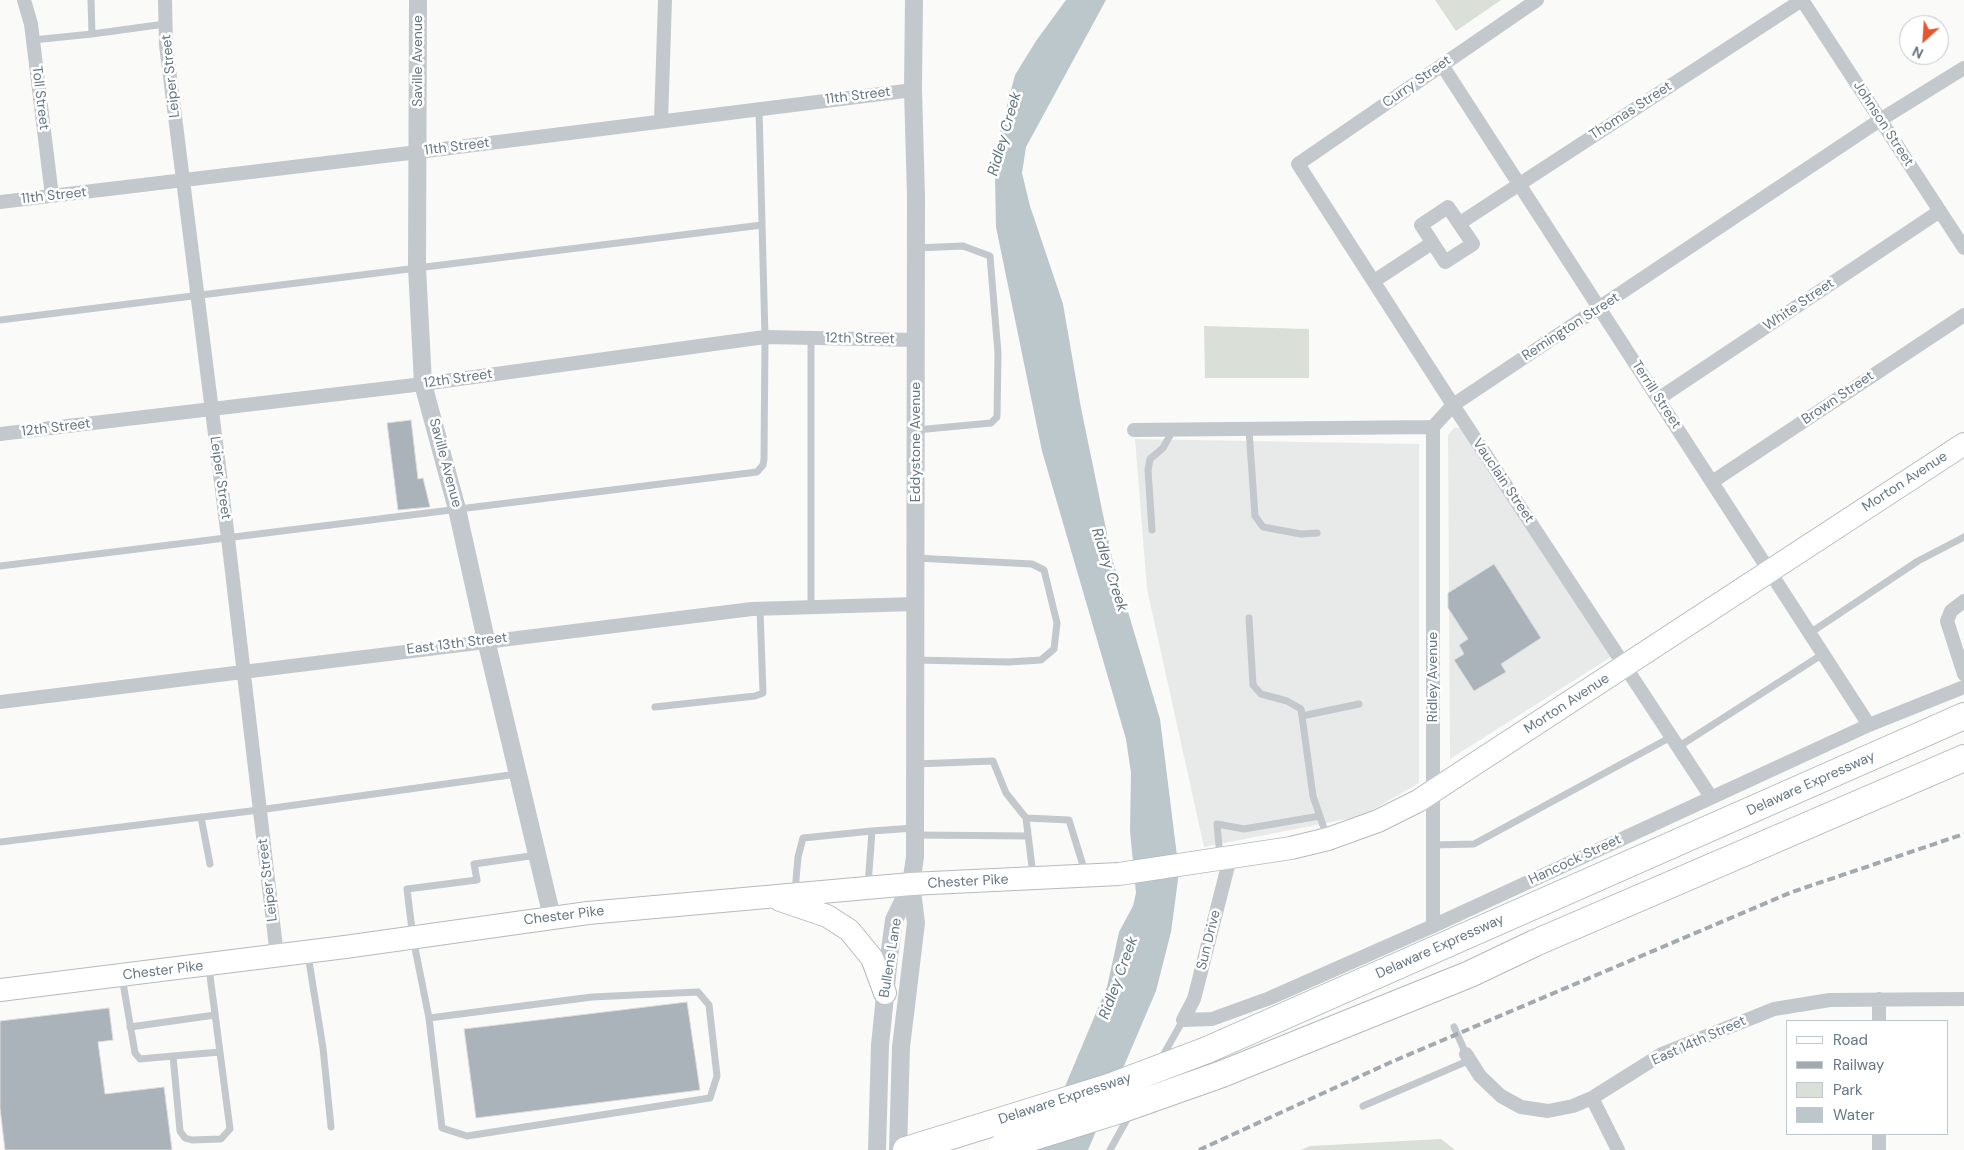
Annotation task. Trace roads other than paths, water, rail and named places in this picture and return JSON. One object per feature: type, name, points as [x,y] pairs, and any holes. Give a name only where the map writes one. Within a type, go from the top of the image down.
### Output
[{"type":"highway","name":"Delaware Expressway","points":[[906,1150],[1109,1087],[1207,1050],[1964,716]]},
{"type":"highway","name":"Delaware Expressway","points":[[996,1149],[1123,1109],[1222,1074],[1470,974],[1535,943],[1964,758]]},
{"type":"main road","name":"Morton Avenue","points":[[1132,873],[1328,839],[1378,821],[1433,792],[1964,444]]},
{"type":"main road","name":"Chester Pike","points":[[0,990],[308,952],[552,917],[911,884],[1132,873]]},
{"type":"main road","points":[[769,896],[827,916],[849,930],[872,958],[885,993]]},
{"type":"street","name":"Toll Street","points":[[24,0],[33,40],[52,196]]},
{"type":"street","name":"Leiper Street","points":[[165,0],[166,45],[210,410],[228,538],[242,671],[277,956]]},
{"type":"street","name":"Saville Avenue","points":[[418,0],[418,267],[423,384],[457,509],[552,917]]},
{"type":"street","points":[[662,121],[665,0]]},
{"type":"street","name":"Eddystone Avenue","points":[[911,884],[915,832],[916,248],[913,90],[914,0]]},
{"type":"street","name":"Curry Street","points":[[1298,164],[1537,0]]},
{"type":"street","name":"Johnson Street","points":[[1802,0],[1964,248]]},
{"type":"street","name":"Thomas Street","points":[[1460,223],[1802,0]]},
{"type":"street","name":"Terrill Street","points":[[1442,65],[1868,725]]},
{"type":"street","name":"Remington Street","points":[[1433,427],[1453,405],[1880,120],[1964,68]]},
{"type":"street","name":"11th Street","points":[[0,202],[913,90]]},
{"type":"street","name":"Vauclain Street","points":[[1298,164],[1453,405],[1711,797]]},
{"type":"street","points":[[1448,207],[1473,244],[1445,262],[1432,243],[1421,225],[1448,207]]},
{"type":"street","name":"White Street","points":[[1658,399],[1940,211]]},
{"type":"street","points":[[1374,281],[1432,243]]},
{"type":"street","name":"Brown Street","points":[[1712,482],[1964,315]]},
{"type":"street","name":"12th Street","points":[[0,434],[423,384],[765,337],[916,340]]},
{"type":"street","points":[[1134,430],[1433,427]]},
{"type":"street","name":"Ridley Avenue","points":[[1433,427],[1433,926]]},
{"type":"street","points":[[1964,600],[1950,611],[1947,621],[1964,674]]},
{"type":"street","name":"East 13th Street","points":[[0,702],[486,640],[760,609],[915,604]]},
{"type":"street","name":"Hancock Street","points":[[1183,1020],[1204,1021],[1234,1012],[1433,926],[1868,725],[1964,687]]},
{"type":"street","name":"Sun Drive","points":[[1183,1020],[1194,999],[1225,858]]},
{"type":"street","name":"Bullens Lane","points":[[877,1150],[876,1103],[885,993],[894,920],[911,884]]},
{"type":"street","name":"Bullens Lane","points":[[898,1150],[901,1047],[916,923],[911,884]]},
{"type":"street","points":[[1879,999],[1879,1020]]},
{"type":"street","name":"East 14th Street","points":[[1468,1057],[1490,1087],[1521,1107],[1548,1111],[1573,1106],[1592,1098],[1662,1054],[1774,1008],[1830,1000],[1964,999]]},
{"type":"street","points":[[1592,1098],[1618,1150]]},
{"type":"street","points":[[1878,1150],[1879,1135]]},
{"type":"lane","points":[[91,0],[92,34]]},
{"type":"lane","points":[[33,40],[165,24]]},
{"type":"lane","points":[[0,566],[757,472],[763,465],[764,459],[765,337],[759,108]]},
{"type":"lane","points":[[0,320],[762,225]]},
{"type":"lane","points":[[916,248],[963,246],[990,256],[998,353],[997,417],[991,423],[916,430]]},
{"type":"lane","points":[[811,338],[811,607]]},
{"type":"lane","points":[[1152,530],[1148,470],[1150,459],[1163,448],[1173,430]]},
{"type":"lane","points":[[1249,430],[1255,516],[1263,527],[1301,534],[1317,533]]},
{"type":"lane","points":[[1810,633],[1918,560],[1964,537]]},
{"type":"lane","points":[[915,558],[1032,564],[1044,570],[1057,623],[1054,649],[1041,660],[1008,662],[915,660]]},
{"type":"lane","points":[[655,707],[755,696],[763,693],[760,609]]},
{"type":"lane","points":[[1249,618],[1253,685],[1261,694],[1287,701],[1301,709],[1313,796],[1328,839]]},
{"type":"lane","points":[[1433,845],[1474,844],[1675,742],[1823,654]]},
{"type":"lane","points":[[1302,716],[1358,704]]},
{"type":"lane","points":[[915,764],[993,761],[1006,793],[1026,818],[1033,878]]},
{"type":"lane","points":[[0,842],[259,810],[518,774]]},
{"type":"lane","points":[[1225,858],[1217,824],[1244,829],[1320,816]]},
{"type":"lane","points":[[201,817],[210,864]]},
{"type":"lane","points":[[1026,818],[1069,820],[1087,876]]},
{"type":"lane","points":[[795,894],[798,856],[803,838],[872,831],[1028,836]]},
{"type":"lane","points":[[868,888],[872,831]]},
{"type":"lane","points":[[430,1018],[592,997],[698,992],[709,1005],[717,1076],[710,1098],[467,1136],[442,1128],[430,1018],[413,938],[407,889],[477,880],[474,864],[537,855]]},
{"type":"lane","points":[[308,952],[323,1048],[331,1127]]},
{"type":"lane","points":[[173,1056],[180,1131],[185,1138],[192,1140],[221,1139],[230,1129],[208,965]]},
{"type":"lane","points":[[122,976],[135,1053],[140,1059],[220,1052]]},
{"type":"lane","points":[[130,1027],[215,1015]]},
{"type":"lane","points":[[1147,1084],[1183,1020]]},
{"type":"lane","points":[[1363,1106],[1468,1057],[1454,1027]]},
{"type":"lane","points":[[1110,1150],[1142,1092]]},
{"type":"water","name":"Ridley Creek","points":[[1066,0],[1106,0],[1026,147],[1022,173],[1030,206],[1063,304],[1081,408],[1112,558],[1160,719],[1179,872],[1171,932],[1156,991],[1088,1150],[1038,1150],[1107,987],[1119,932],[1133,906],[1136,893],[1130,831],[1131,773],[1126,739],[1042,451],[996,227],[995,177],[1000,132],[1015,75],[1036,41]]},
{"type":"railway","points":[[1199,1150],[1389,1063],[1792,892],[1964,834]]}]
